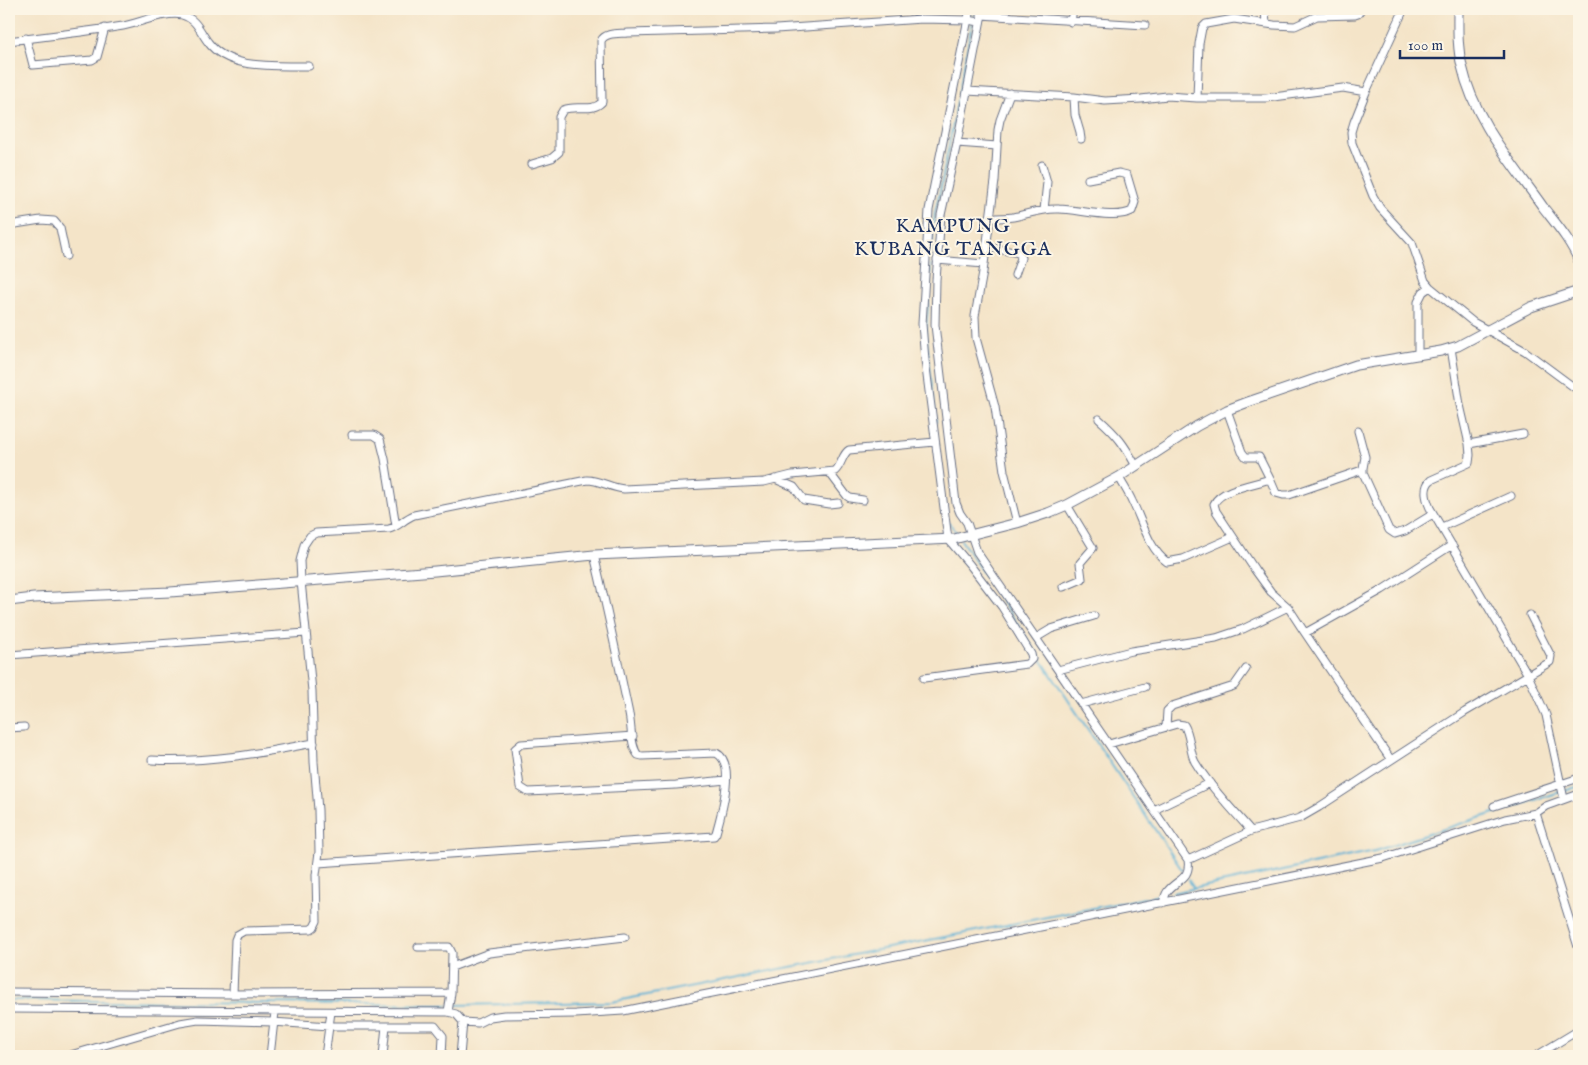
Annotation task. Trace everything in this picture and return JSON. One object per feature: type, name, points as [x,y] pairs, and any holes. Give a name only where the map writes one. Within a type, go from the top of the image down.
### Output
[{"type":"street","points":[[970,9],[977,18],[968,91],[943,198],[935,325],[956,503],[967,523],[969,535],[977,552],[1188,860],[1186,875],[1167,892],[1163,903]]},
{"type":"street","points":[[1071,22],[1073,9]]},
{"type":"street","points":[[1266,9],[1266,24]]},
{"type":"street","points":[[1197,98],[1199,44],[1202,28],[1206,24],[1234,19],[1295,26],[1316,16],[1355,15],[1361,9]]},
{"type":"street","points":[[1404,9],[1366,92],[1351,132],[1352,143],[1373,196],[1380,208],[1412,243],[1423,276],[1430,287],[1487,331],[1525,351],[1579,391]]},
{"type":"street","points":[[1458,9],[1461,65],[1472,100],[1502,151],[1565,237],[1579,261]]},
{"type":"street","points":[[9,41],[105,28],[180,14],[195,22],[208,42],[224,55],[242,63],[260,66],[308,66]]},
{"type":"street","points":[[924,678],[1027,664],[1032,659],[1031,654],[1002,607],[951,539],[935,442],[922,324],[929,210],[952,90],[977,18]]},
{"type":"street","points":[[532,164],[552,158],[559,152],[559,117],[563,110],[570,108],[592,108],[600,105],[602,102],[601,41],[606,35],[628,32],[776,28],[922,19],[977,18],[1145,25]]},
{"type":"street","points":[[26,38],[33,65],[92,60],[97,57],[105,28]]},
{"type":"street","points":[[968,91],[1074,97],[1105,101],[1167,96],[1266,98],[1343,88],[1366,92]]},
{"type":"street","points":[[1010,93],[1000,120],[995,181],[975,316],[976,338],[995,407],[1004,471],[1017,523]]},
{"type":"street","points":[[1074,97],[1075,115],[1080,139]]},
{"type":"street","points":[[957,143],[997,146]]},
{"type":"street","points":[[1042,165],[1046,182],[1044,210]]},
{"type":"street","points":[[989,218],[1010,217],[1060,208],[1112,214],[1126,214],[1132,211],[1135,202],[1127,175],[1119,173],[1088,179]]},
{"type":"street","points":[[929,210],[943,198]]},
{"type":"street","points":[[9,225],[41,220],[54,221],[60,228],[66,256]]},
{"type":"street","points":[[986,247],[1019,253],[1021,258],[1014,275]]},
{"type":"street","points":[[938,260],[984,264]]},
{"type":"street","points":[[1418,354],[1418,302],[1423,292],[1430,287]]},
{"type":"street","points":[[9,601],[34,598],[170,592],[594,556],[951,539],[1048,514],[1119,477],[1197,426],[1228,410],[1297,384],[1356,366],[1451,348],[1471,340],[1531,307],[1579,291]]},
{"type":"street","points":[[1451,348],[1470,455],[1468,463],[1428,483],[1426,490],[1427,502],[1528,675],[1546,715],[1564,799]]},
{"type":"street","points":[[1228,410],[1244,455],[1246,457],[1259,456],[1276,493],[1279,495],[1289,495],[1362,470]]},
{"type":"street","points":[[1099,419],[1120,438],[1136,466]]},
{"type":"street","points":[[1358,431],[1365,457],[1362,470],[1379,510],[1392,533],[1405,531],[1433,514]]},
{"type":"street","points":[[1469,444],[1523,434]]},
{"type":"street","points":[[352,435],[374,435],[380,439],[396,526]]},
{"type":"street","points":[[233,994],[235,940],[237,935],[244,931],[307,929],[316,925],[316,875],[319,841],[312,691],[301,581],[302,552],[310,536],[316,533],[388,529],[414,516],[587,480],[624,489],[764,482],[792,475],[837,470],[845,453],[849,450],[935,442]]},
{"type":"street","points":[[829,472],[846,496],[863,500]]},
{"type":"street","points":[[1119,477],[1159,556],[1167,562],[1183,559],[1234,537]]},
{"type":"street","points":[[774,479],[794,487],[804,500],[829,504],[838,503]]},
{"type":"street","points":[[1270,480],[1227,492],[1215,500],[1216,511],[1271,592],[1288,607],[1391,760]]},
{"type":"street","points":[[1442,527],[1511,496]]},
{"type":"street","points":[[1063,586],[1080,582],[1082,579],[1080,563],[1093,548],[1067,505]]},
{"type":"street","points":[[1305,633],[1382,590],[1452,545]]},
{"type":"street","points":[[318,863],[712,837],[716,833],[724,799],[726,780],[725,762],[718,754],[642,756],[638,755],[634,749],[616,649],[594,556]]},
{"type":"street","points":[[1058,670],[1131,651],[1216,638],[1243,629],[1288,607]]},
{"type":"street","points":[[1188,860],[1251,831],[1300,818],[1465,712],[1550,662],[1552,656],[1530,615]]},
{"type":"street","points":[[1036,638],[1051,629],[1094,616]]},
{"type":"street","points":[[9,655],[306,634]]},
{"type":"street","points":[[1166,727],[1167,711],[1172,706],[1234,686],[1246,669]]},
{"type":"street","points":[[1081,704],[1145,687]]},
{"type":"street","points":[[1109,744],[1166,727],[1184,725],[1194,759],[1210,783],[1251,831]]},
{"type":"street","points":[[9,728],[24,727]]},
{"type":"street","points":[[633,736],[521,744],[515,750],[520,787],[528,792],[676,785],[726,780]]},
{"type":"street","points":[[152,760],[205,759],[314,743]]},
{"type":"street","points":[[1494,806],[1579,778]]},
{"type":"street","points":[[1154,810],[1210,783]]},
{"type":"street","points":[[9,1009],[275,1012],[449,1010],[456,1014],[463,1022],[478,1023],[490,1017],[504,1015],[623,1011],[1383,858],[1505,819],[1536,812],[1546,806],[1579,794]]},
{"type":"street","points":[[1536,812],[1579,950]]},
{"type":"street","points":[[452,967],[489,953],[624,937]]},
{"type":"street","points":[[418,948],[449,947],[452,953],[449,1010]]},
{"type":"street","points":[[9,992],[451,996]]},
{"type":"street","points":[[270,1056],[275,1012]]},
{"type":"street","points":[[325,1056],[330,1012]]},
{"type":"street","points":[[68,1056],[190,1020],[274,1022],[329,1026],[435,1026],[443,1036],[442,1056]]},
{"type":"street","points":[[460,1056],[463,1022]]},
{"type":"street","points":[[383,1056],[386,1026]]},
{"type":"street","points":[[1536,1056],[1579,1030]]},
{"type":"waterway","points":[[973,19],[975,9]]},
{"type":"waterway","points":[[931,258],[935,213],[972,24]]},
{"type":"waterway","points":[[931,264],[926,332],[936,422]]},
{"type":"waterway","points":[[948,521],[959,536]]},
{"type":"waterway","points":[[961,540],[1182,870]]},
{"type":"waterway","points":[[1565,791],[1579,786]]},
{"type":"waterway","points":[[1172,893],[1375,851],[1560,792]]},
{"type":"waterway","points":[[1189,880],[1194,889]]},
{"type":"waterway","points":[[452,1005],[611,1002],[1160,895]]},
{"type":"waterway","points":[[9,1000],[448,1005]]},
{"type":"district","name":"KAMPUNG KUBANG TANGGA","points":[[953,238]]}]
